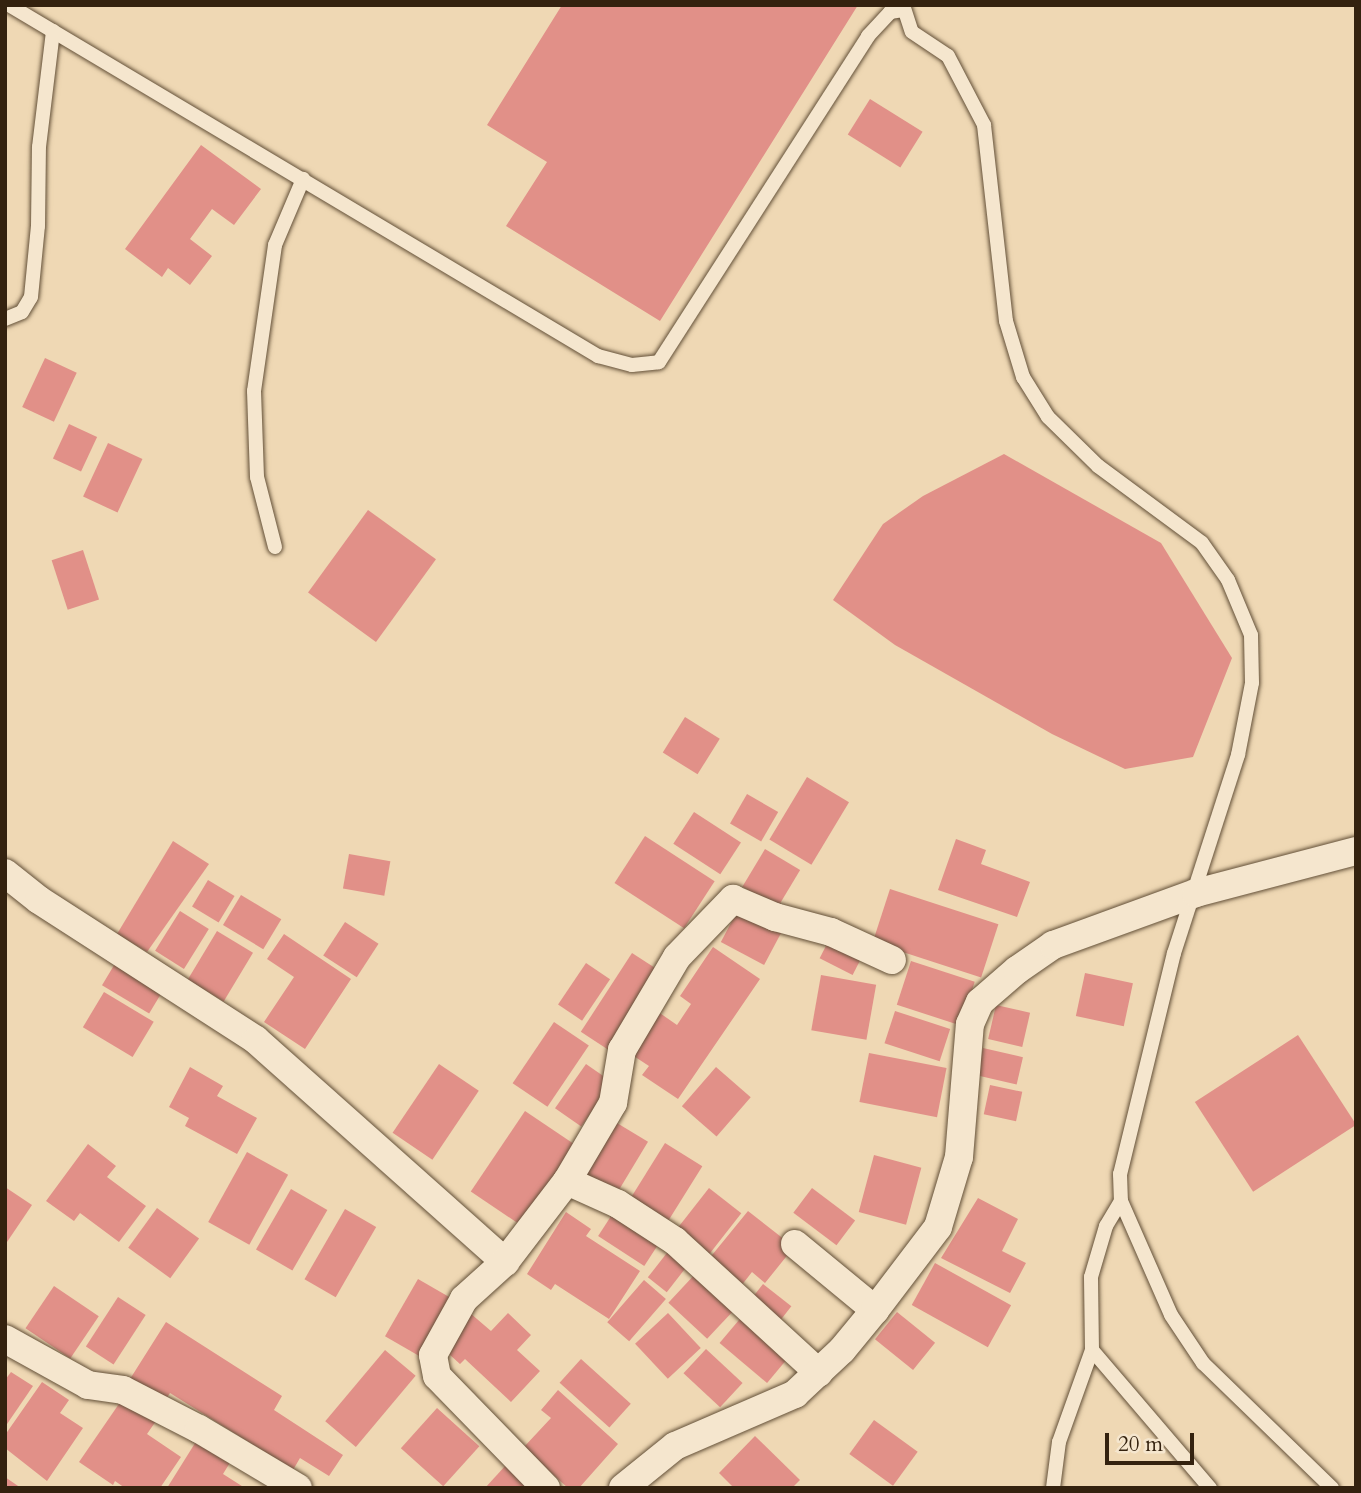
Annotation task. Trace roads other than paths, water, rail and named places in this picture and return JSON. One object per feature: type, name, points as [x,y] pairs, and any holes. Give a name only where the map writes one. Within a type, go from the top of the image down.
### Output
[{"type":"street","points":[[622,1488],[675,1446],[795,1394],[819,1373],[875,1310],[938,1227],[953,1187],[970,1024],[980,1002],[1053,945],[1196,893],[1356,851]]},
{"type":"street","points":[[5,873],[39,900],[256,1040],[505,1262]]},
{"type":"street","points":[[545,1488],[464,1408],[432,1366],[439,1342],[464,1299],[505,1262],[567,1181],[613,1103],[622,1050],[677,957],[728,899],[831,932],[892,961]]},
{"type":"street","points":[[567,1181],[618,1204],[675,1241],[819,1373]]},
{"type":"street","points":[[795,1244],[875,1310]]},
{"type":"street","points":[[5,1339],[88,1385],[123,1390],[298,1488]]},
{"type":"lane","points":[[9,5],[598,356],[632,365],[659,362],[868,36],[890,12],[903,8],[912,32],[948,56],[984,125],[1006,321],[1023,377],[1048,417],[1098,466],[1202,544],[1228,580],[1251,635],[1252,683],[1238,755],[1196,893],[1174,953],[1121,1174],[1121,1201],[1171,1315],[1203,1363],[1332,1488]]},
{"type":"lane","points":[[5,319],[22,312],[31,297],[38,226],[39,148],[53,31]]},
{"type":"lane","points":[[275,547],[257,477],[254,391],[275,245],[303,179]]},
{"type":"lane","points":[[1053,1488],[1059,1442],[1091,1350],[1091,1277],[1106,1226],[1121,1201]]},
{"type":"lane","points":[[1091,1350],[1210,1488]]}]
